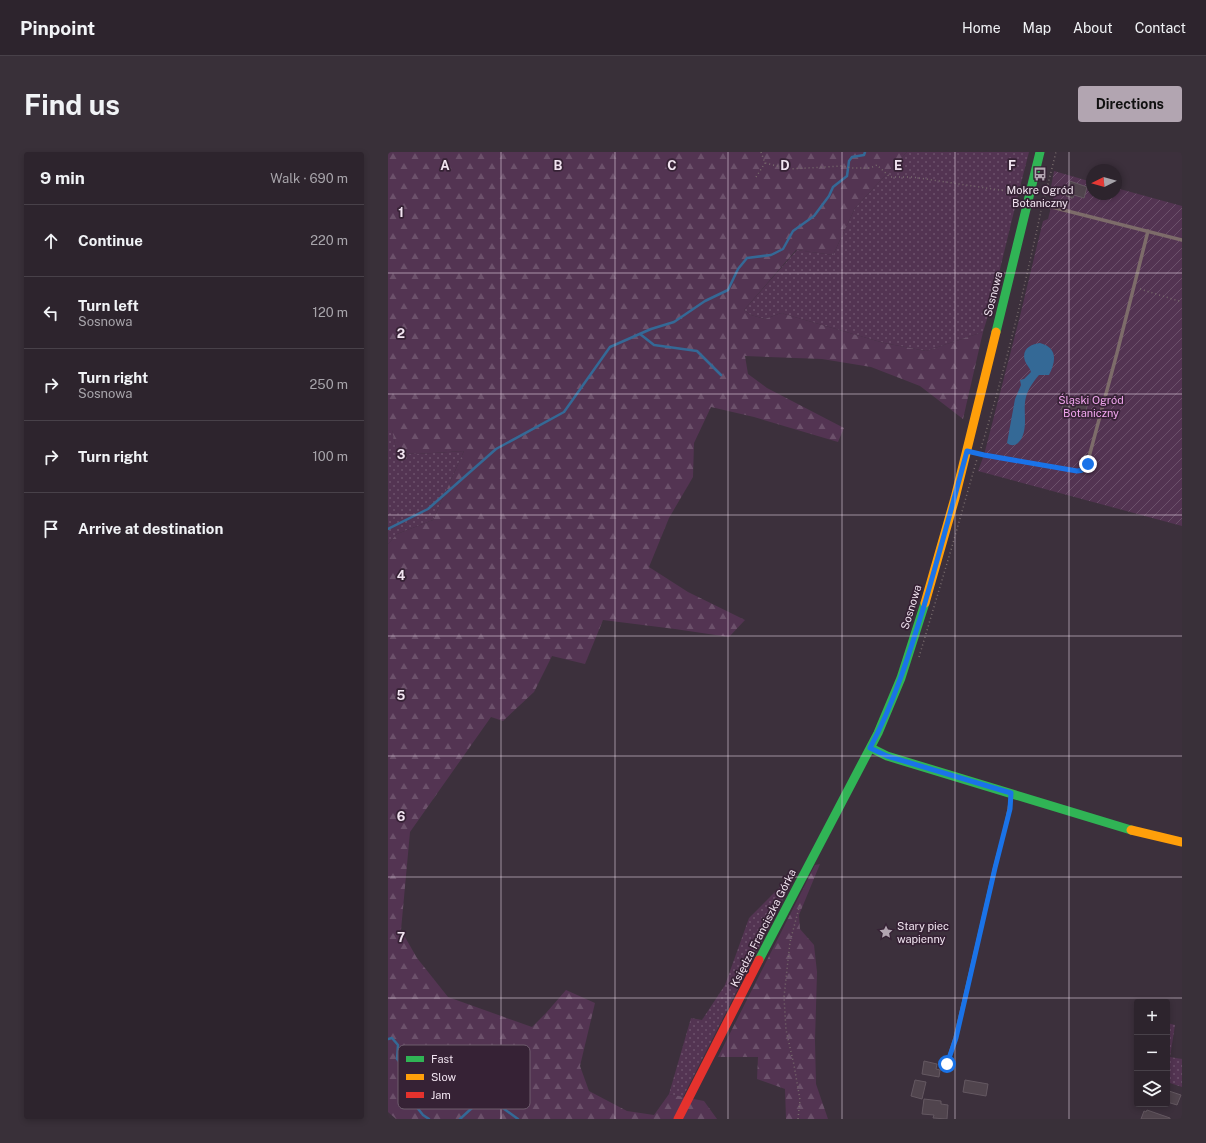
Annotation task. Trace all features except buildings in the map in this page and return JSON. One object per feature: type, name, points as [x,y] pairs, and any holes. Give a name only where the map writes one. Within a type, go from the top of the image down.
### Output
[{"type":"street","name":"Sosnowa","points":[[870,748],[891,705],[909,653],[937,561],[967,451],[1025,197],[1040,152]]},
{"type":"street","points":[[870,748],[887,756],[1138,832],[1182,842]]},
{"type":"street","name":"Księdza Franciszka Górka","points":[[678,1119],[870,748]]},
{"type":"lane","points":[[1025,197],[1182,240]]},
{"type":"lane","points":[[967,451],[1077,471],[1082,471],[1086,468],[1148,231]]},
{"type":"lane","points":[[947,1064],[956,1038],[1010,809],[1011,793]]},
{"type":"path","points":[[761,152],[765,163]]},
{"type":"path","points":[[765,163],[790,169],[842,166],[852,168],[870,168],[877,166],[890,177],[912,177],[1025,197]]},
{"type":"path","points":[[756,177],[765,163]]},
{"type":"path","points":[[1134,287],[1182,302]]},
{"type":"green space","points":[[388,152],[907,152],[855,208],[833,255],[796,250],[744,310],[751,315],[765,319],[781,313],[884,343],[926,351],[983,332],[963,419],[920,386],[871,367],[822,359],[745,356],[748,374],[767,388],[844,428],[838,442],[754,417],[711,407],[694,443],[693,477],[669,518],[649,567],[688,592],[745,620],[729,637],[603,620],[585,664],[552,656],[534,692],[503,721],[491,717],[410,832],[401,930],[417,958],[448,997],[532,1027],[566,990],[595,1003],[580,1066],[589,1091],[627,1111],[654,1115],[669,1094],[704,1101],[717,1119],[396,1119],[388,1112],[388,544],[397,534],[433,520],[464,451],[417,454],[397,453],[392,430],[388,431]]},
{"type":"green space","points":[[907,152],[1029,152],[1020,187],[1014,187],[1013,193],[1018,195],[991,306],[983,332],[926,351],[884,343],[781,313],[765,319],[751,315],[744,310],[797,250],[833,255],[855,208]]},
{"type":"green space","name":"Śląski Ogród Botaniczny","points":[[1054,171],[1086,180],[1086,200],[1122,200],[1122,190],[1182,206],[1182,526],[978,471],[984,455],[1043,221],[1048,219],[1055,192],[1051,187]]},
{"type":"green space","points":[[392,429],[397,453],[417,454],[464,451],[433,520],[397,534],[388,544],[388,431]]},
{"type":"green space","points":[[820,864],[799,915],[800,929],[814,945],[817,972],[815,1041],[816,1084],[828,1119],[786,1119],[785,1089],[757,1079],[758,1057],[718,1057],[815,865]]},
{"type":"green space","points":[[785,882],[791,884],[683,1097],[669,1094],[691,1018],[702,1020],[725,985],[749,918]]},
{"type":"green space","points":[[1170,1024],[1175,1025],[1170,1057]]},
{"type":"green space","points":[[1170,1057],[1182,1059],[1182,1087],[1170,1083]]},
{"type":"water","points":[[1040,343],[1046,345],[1053,352],[1053,365],[1049,375],[1039,375],[1033,382],[1027,394],[1025,403],[1024,433],[1018,443],[1011,445],[1007,443],[1015,399],[1021,385],[1020,380],[1024,379],[1031,372],[1025,361],[1024,353],[1030,346]]},
{"type":"waterway","points":[[388,529],[428,509],[496,449],[564,412],[610,347],[651,329],[674,322],[705,301],[728,290],[738,269],[747,258],[771,255],[783,249],[793,231],[814,216],[829,196],[833,187],[847,176],[849,161],[852,157],[864,155],[865,152]]},
{"type":"waterway","points":[[640,334],[654,345],[697,351],[721,375]]},
{"type":"waterway","points":[[388,1039],[392,1038],[398,1045]]},
{"type":"waterway","points":[[398,1045],[398,1060]]},
{"type":"waterway","points":[[418,1109],[429,1119]]},
{"type":"waterway","points":[[460,1119],[471,1109]]},
{"type":"waterway","points":[[504,1109],[518,1119]]},
{"type":"traffic: fast","points":[[996,332],[1040,152]]},
{"type":"traffic: fast","points":[[759,960],[878,733],[901,678],[925,603]]},
{"type":"traffic: fast","points":[[871,748],[887,756],[1131,830]]},
{"type":"traffic: slow","points":[[925,603],[955,498],[996,332]]},
{"type":"traffic: slow","points":[[1131,830],[1182,842]]},
{"type":"traffic: jam","points":[[678,1119],[759,960]]},
{"type":"place","name":"Mokre Ogród Botaniczny","points":[[1040,174]]},
{"type":"place","name":"Stary piec wapienny","points":[[886,932]]},
{"type":"route","points":[[947,1064],[956,1038],[995,868],[1006,828],[1010,809],[1011,793],[887,756],[870,748],[891,705],[909,653],[950,515],[967,451],[1077,471],[1082,471],[1088,464]]}]
